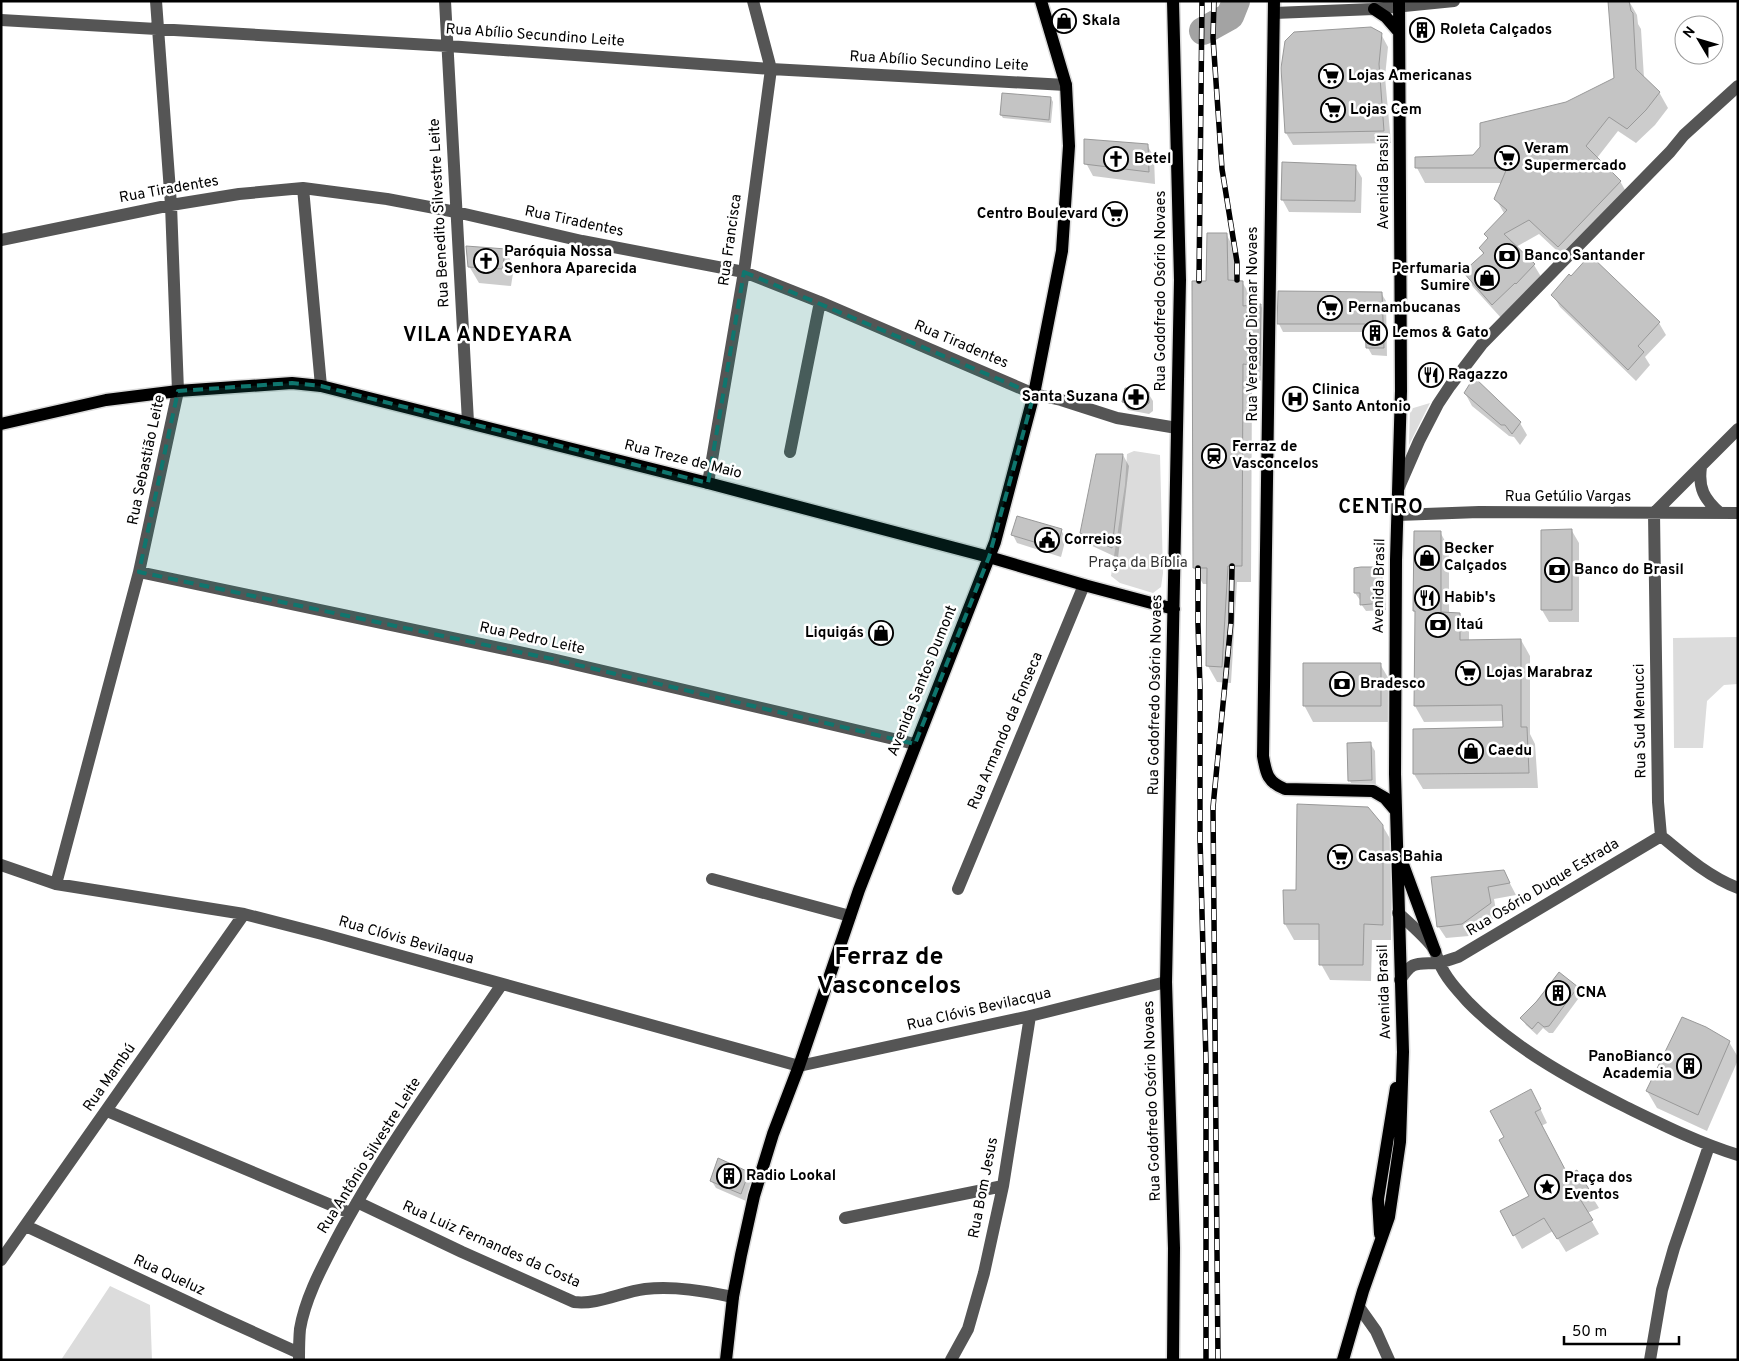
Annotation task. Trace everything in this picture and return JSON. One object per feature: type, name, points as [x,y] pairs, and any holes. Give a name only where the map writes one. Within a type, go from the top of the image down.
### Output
[{"type":"main road","name":"Avenida Santos Dumont","points":[[726,1360],[733,1297],[754,1196],[773,1134],[799,1066],[850,916],[915,744],[995,542],[1034,394],[1062,251],[1069,146],[1066,85],[1040,1]]},
{"type":"main road","name":"Rua Godofredo Osório Novaes","points":[[1173,1],[1180,280],[1166,982],[1174,1248],[1173,1360]]},
{"type":"main road","name":"Avenida Brasil","points":[[1343,1360],[1380,1238],[1378,1199],[1390,1119],[1403,1052],[1395,774],[1396,560],[1401,391],[1399,4]]},
{"type":"main road","name":"Rua Vereador Diomar Novaes","points":[[1274,7],[1268,319],[1268,536],[1263,756],[1266,772],[1270,780],[1285,789],[1373,791]]},
{"type":"main road","points":[[1374,9],[1386,17],[1399,32]]},
{"type":"main road","name":"Rua Treze de Maio","points":[[1,424],[106,400],[178,391],[292,383],[321,386],[708,483],[989,557],[1174,609]]},
{"type":"main road","points":[[1395,774],[1373,791],[1385,798],[1396,811]]},
{"type":"main road","points":[[1398,847],[1437,957]]},
{"type":"street","name":"Rua Sebastião Leite","points":[[56,884],[140,572],[178,391],[171,205],[156,1]]},
{"type":"street","name":"Rua Benedito Silvestre Leite","points":[[445,1],[468,422]]},
{"type":"street","name":"Rua Francisca","points":[[708,483],[744,272],[770,69],[753,1]]},
{"type":"street","points":[[1274,7],[1374,9],[1399,4],[1454,1]]},
{"type":"street","name":"Rua Abílio Secundino Leite","points":[[1,20],[448,46],[770,69],[1066,85]]},
{"type":"street","points":[[1399,487],[1438,404],[1482,344],[1670,152],[1684,135],[1738,86]]},
{"type":"street","name":"Rua Tiradentes","points":[[1,240],[171,205],[238,194],[303,188],[387,199],[456,212],[582,241],[744,272],[820,302],[1034,394],[1061,400],[1117,418],[1177,428]]},
{"type":"street","points":[[303,188],[321,386]]},
{"type":"street","points":[[790,452],[820,302]]},
{"type":"street","points":[[1654,513],[1738,429]]},
{"type":"street","points":[[1701,466],[1699,479],[1701,487],[1710,504],[1720,513]]},
{"type":"street","name":"Rua Getúlio Vargas","points":[[1398,515],[1479,512],[1738,514]]},
{"type":"street","name":"Rua Sud Menucci","points":[[1654,513],[1658,802],[1661,836]]},
{"type":"street","name":"Rua Pedro Leite","points":[[140,572],[552,659],[915,744]]},
{"type":"street","name":"Rua Armando da Fonseca","points":[[958,889],[1084,585]]},
{"type":"street","points":[[1661,836],[1714,876],[1738,888]]},
{"type":"street","name":"Rua Osório Duque Estrada","points":[[1400,980],[1412,965],[1419,962],[1437,957],[1458,957],[1661,836]]},
{"type":"street","name":"Rua Clóvis Bevilaqua","points":[[1,865],[56,884],[244,914],[799,1066]]},
{"type":"street","points":[[712,880],[850,916]]},
{"type":"street","points":[[1398,913],[1437,957],[1452,985],[1489,1022],[1547,1064],[1669,1128],[1709,1146],[1738,1155]]},
{"type":"street","name":"Rua Mambú","points":[[1,1260],[244,914]]},
{"type":"street","name":"Rua Clóvis Bevilacqua","points":[[799,1066],[1030,1016],[1166,982]]},
{"type":"street","name":"Rua Antônio Silvestre Leite","points":[[299,1356],[300,1329],[308,1300],[350,1213],[405,1127],[502,984]]},
{"type":"street","name":"Rua Bom Jesus","points":[[951,1360],[968,1329],[984,1273],[1003,1186],[1030,1016]]},
{"type":"street","points":[[107,1111],[350,1213]]},
{"type":"street","points":[[1650,1360],[1662,1290],[1674,1248],[1709,1146]]},
{"type":"street","points":[[845,1218],[1003,1186]]},
{"type":"street","name":"Rua Luiz Fernandes da Costa","points":[[357,1202],[574,1302],[592,1302],[644,1289],[675,1288],[693,1289],[733,1297]]},
{"type":"street","name":"Rua Queluz","points":[[26,1226],[299,1356]]},
{"type":"street","points":[[1360,1307],[1376,1331],[1390,1360]]},
{"type":"highlighted area","points":[[744,272],[1034,394],[989,557],[915,744],[552,659],[139,572],[178,391],[292,383],[321,386],[708,483]]},
{"type":"green space","points":[[1430,403],[1409,445],[1410,409]]},
{"type":"green space","name":"Praça da Bíblia","points":[[1134,451],[1160,455],[1163,573],[1161,587],[1153,593],[1120,583],[1111,576],[1125,485],[1127,454]]},
{"type":"green space","points":[[1738,637],[1738,684],[1724,685],[1707,701],[1703,748],[1674,748],[1673,638]]},
{"type":"green space","points":[[110,1286],[150,1305],[152,1360],[61,1360]]},
{"type":"building","name":"Veram Supermercado","points":[[1608,1],[1629,1],[1633,13],[1636,69],[1660,92],[1646,110],[1627,129],[1609,117],[1586,146],[1621,181],[1558,247],[1529,220],[1504,234],[1535,264],[1492,305],[1463,272],[1484,253],[1479,248],[1488,238],[1484,234],[1507,210],[1494,199],[1507,168],[1415,168],[1415,157],[1473,155],[1480,147],[1480,123],[1566,102],[1614,78]]},
{"type":"building","points":[[1371,27],[1382,33],[1379,64],[1384,131],[1285,133],[1281,68],[1285,41],[1294,32]]},
{"type":"building","points":[[1002,93],[1051,97],[1049,120],[1000,115]]},
{"type":"building","name":"Betel","points":[[1084,139],[1148,144],[1149,172],[1084,164]]},
{"type":"building","points":[[1282,162],[1356,165],[1355,201],[1281,200]]},
{"type":"building","name":"Ferraz de Vasconcelos","points":[[1207,233],[1227,233],[1228,280],[1243,281],[1243,306],[1261,304],[1260,366],[1243,364],[1242,566],[1228,566],[1222,667],[1206,666],[1207,568],[1193,568],[1192,281],[1206,281]]},
{"type":"building","name":"Paróquia Nossa Senhora Aparecida","points":[[466,246],[506,249],[502,269],[468,267]]},
{"type":"building","points":[[1590,255],[1660,322],[1638,346],[1644,352],[1628,370],[1551,295],[1569,274],[1571,276]]},
{"type":"building","name":"Pernambucanas","points":[[1278,291],[1382,292],[1384,348],[1366,348],[1365,324],[1277,324]]},
{"type":"building","points":[[1474,377],[1521,422],[1512,434],[1505,425],[1501,425],[1464,393]]},
{"type":"building","name":"Santa Suzana","points":[[1125,388],[1149,392],[1149,403],[1145,406],[1122,402]]},
{"type":"building","points":[[1096,454],[1123,454],[1112,548],[1080,533]]},
{"type":"building","points":[[1017,516],[1062,529],[1057,549],[1011,535]]},
{"type":"building","name":"Banco do Brasil","points":[[1572,529],[1572,610],[1541,610],[1541,530]]},
{"type":"building","points":[[1414,531],[1441,531],[1441,612],[1460,613],[1460,640],[1521,639],[1521,727],[1527,727],[1529,773],[1413,774],[1413,729],[1503,727],[1502,705],[1414,706]]},
{"type":"building","points":[[1375,567],[1382,574],[1382,603],[1360,605],[1360,593],[1354,593],[1354,568]]},
{"type":"building","name":"Bradesco","points":[[1303,663],[1381,663],[1381,706],[1303,706]]},
{"type":"building","points":[[1371,742],[1372,780],[1348,781],[1347,743]]},
{"type":"building","name":"Casas Bahia","points":[[1297,804],[1368,807],[1383,825],[1383,925],[1364,924],[1363,965],[1319,965],[1319,924],[1284,924],[1283,890],[1296,890]]},
{"type":"building","points":[[1504,870],[1510,883],[1488,887],[1491,903],[1462,924],[1437,927],[1431,877]]},
{"type":"building","points":[[1559,972],[1578,987],[1549,1026],[1544,1027],[1538,1022],[1532,1029],[1520,1018],[1537,1001]]},
{"type":"building","name":"PanoBianco Academia","points":[[1682,1017],[1706,1027],[1730,1041],[1698,1115],[1646,1091]]},
{"type":"building","points":[[1531,1089],[1541,1109],[1535,1112],[1568,1175],[1577,1170],[1592,1194],[1580,1199],[1593,1220],[1557,1239],[1544,1218],[1513,1236],[1500,1211],[1529,1196],[1499,1140],[1504,1137],[1490,1111]]},
{"type":"building","name":"Radio Lookal","points":[[718,1158],[749,1172],[741,1194],[710,1181]]},
{"type":"waterway","points":[[1203,31],[1230,16],[1236,1]]},
{"type":"railway","points":[[1199,281],[1202,1]]},
{"type":"railway","points":[[1214,1],[1213,38],[1222,169],[1237,262],[1237,280]]},
{"type":"railway","points":[[1218,1360],[1213,807],[1231,622],[1232,566]]},
{"type":"railway","points":[[1198,568],[1200,839],[1206,1061],[1206,1360]]},
{"type":"place","name":"Skala","points":[[1064,21]]},
{"type":"place","name":"Roleta Calçados","points":[[1422,30]]},
{"type":"place","name":"Lojas Americanas","points":[[1331,76]]},
{"type":"place","name":"Lojas Cem","points":[[1333,110]]},
{"type":"place","name":"Veram Supermercado","points":[[1507,158]]},
{"type":"place","name":"Betel","points":[[1116,159]]},
{"type":"place","name":"Centro Boulevard","points":[[1115,214]]},
{"type":"place","name":"Banco Santander","points":[[1507,256]]},
{"type":"place","name":"Paróquia Nossa Senhora Aparecida","points":[[486,261]]},
{"type":"place","name":"Perfumaria Sumire","points":[[1487,278]]},
{"type":"place","name":"Pernambucanas","points":[[1330,308]]},
{"type":"place","name":"Lemos & Gato","points":[[1375,333]]},
{"type":"place","name":"Ragazzo","points":[[1431,375]]},
{"type":"place","name":"Santa Suzana","points":[[1136,397]]},
{"type":"place","name":"Clinica Santo Antonio","points":[[1295,399]]},
{"type":"place","name":"Ferraz de Vasconcelos","points":[[1214,456]]},
{"type":"place","name":"Correios","points":[[1047,540]]},
{"type":"place","name":"Becker Calçados","points":[[1427,558]]},
{"type":"place","name":"Banco do Brasil","points":[[1557,570]]},
{"type":"place","name":"Habib's","points":[[1427,598]]},
{"type":"place","name":"Itaú","points":[[1438,625]]},
{"type":"place","name":"Liquigás","points":[[881,633]]},
{"type":"place","name":"Lojas Marabraz","points":[[1468,673]]},
{"type":"place","name":"Bradesco","points":[[1342,684]]},
{"type":"place","name":"Caedu","points":[[1471,751]]},
{"type":"place","name":"Casas Bahia","points":[[1340,857]]},
{"type":"place","name":"CNA","points":[[1558,993]]},
{"type":"place","name":"PanoBianco Academia","points":[[1689,1066]]},
{"type":"place","name":"Radio Lookal","points":[[729,1176]]},
{"type":"place","name":"Praça dos Eventos","points":[[1547,1187]]},
{"type":"district","name":"VILA ANDEYARA","points":[[488,336]]},
{"type":"district","name":"CENTRO","points":[[1381,508]]},
{"type":"district","name":"Ferraz de Vasconcelos","points":[[889,972]]}]
